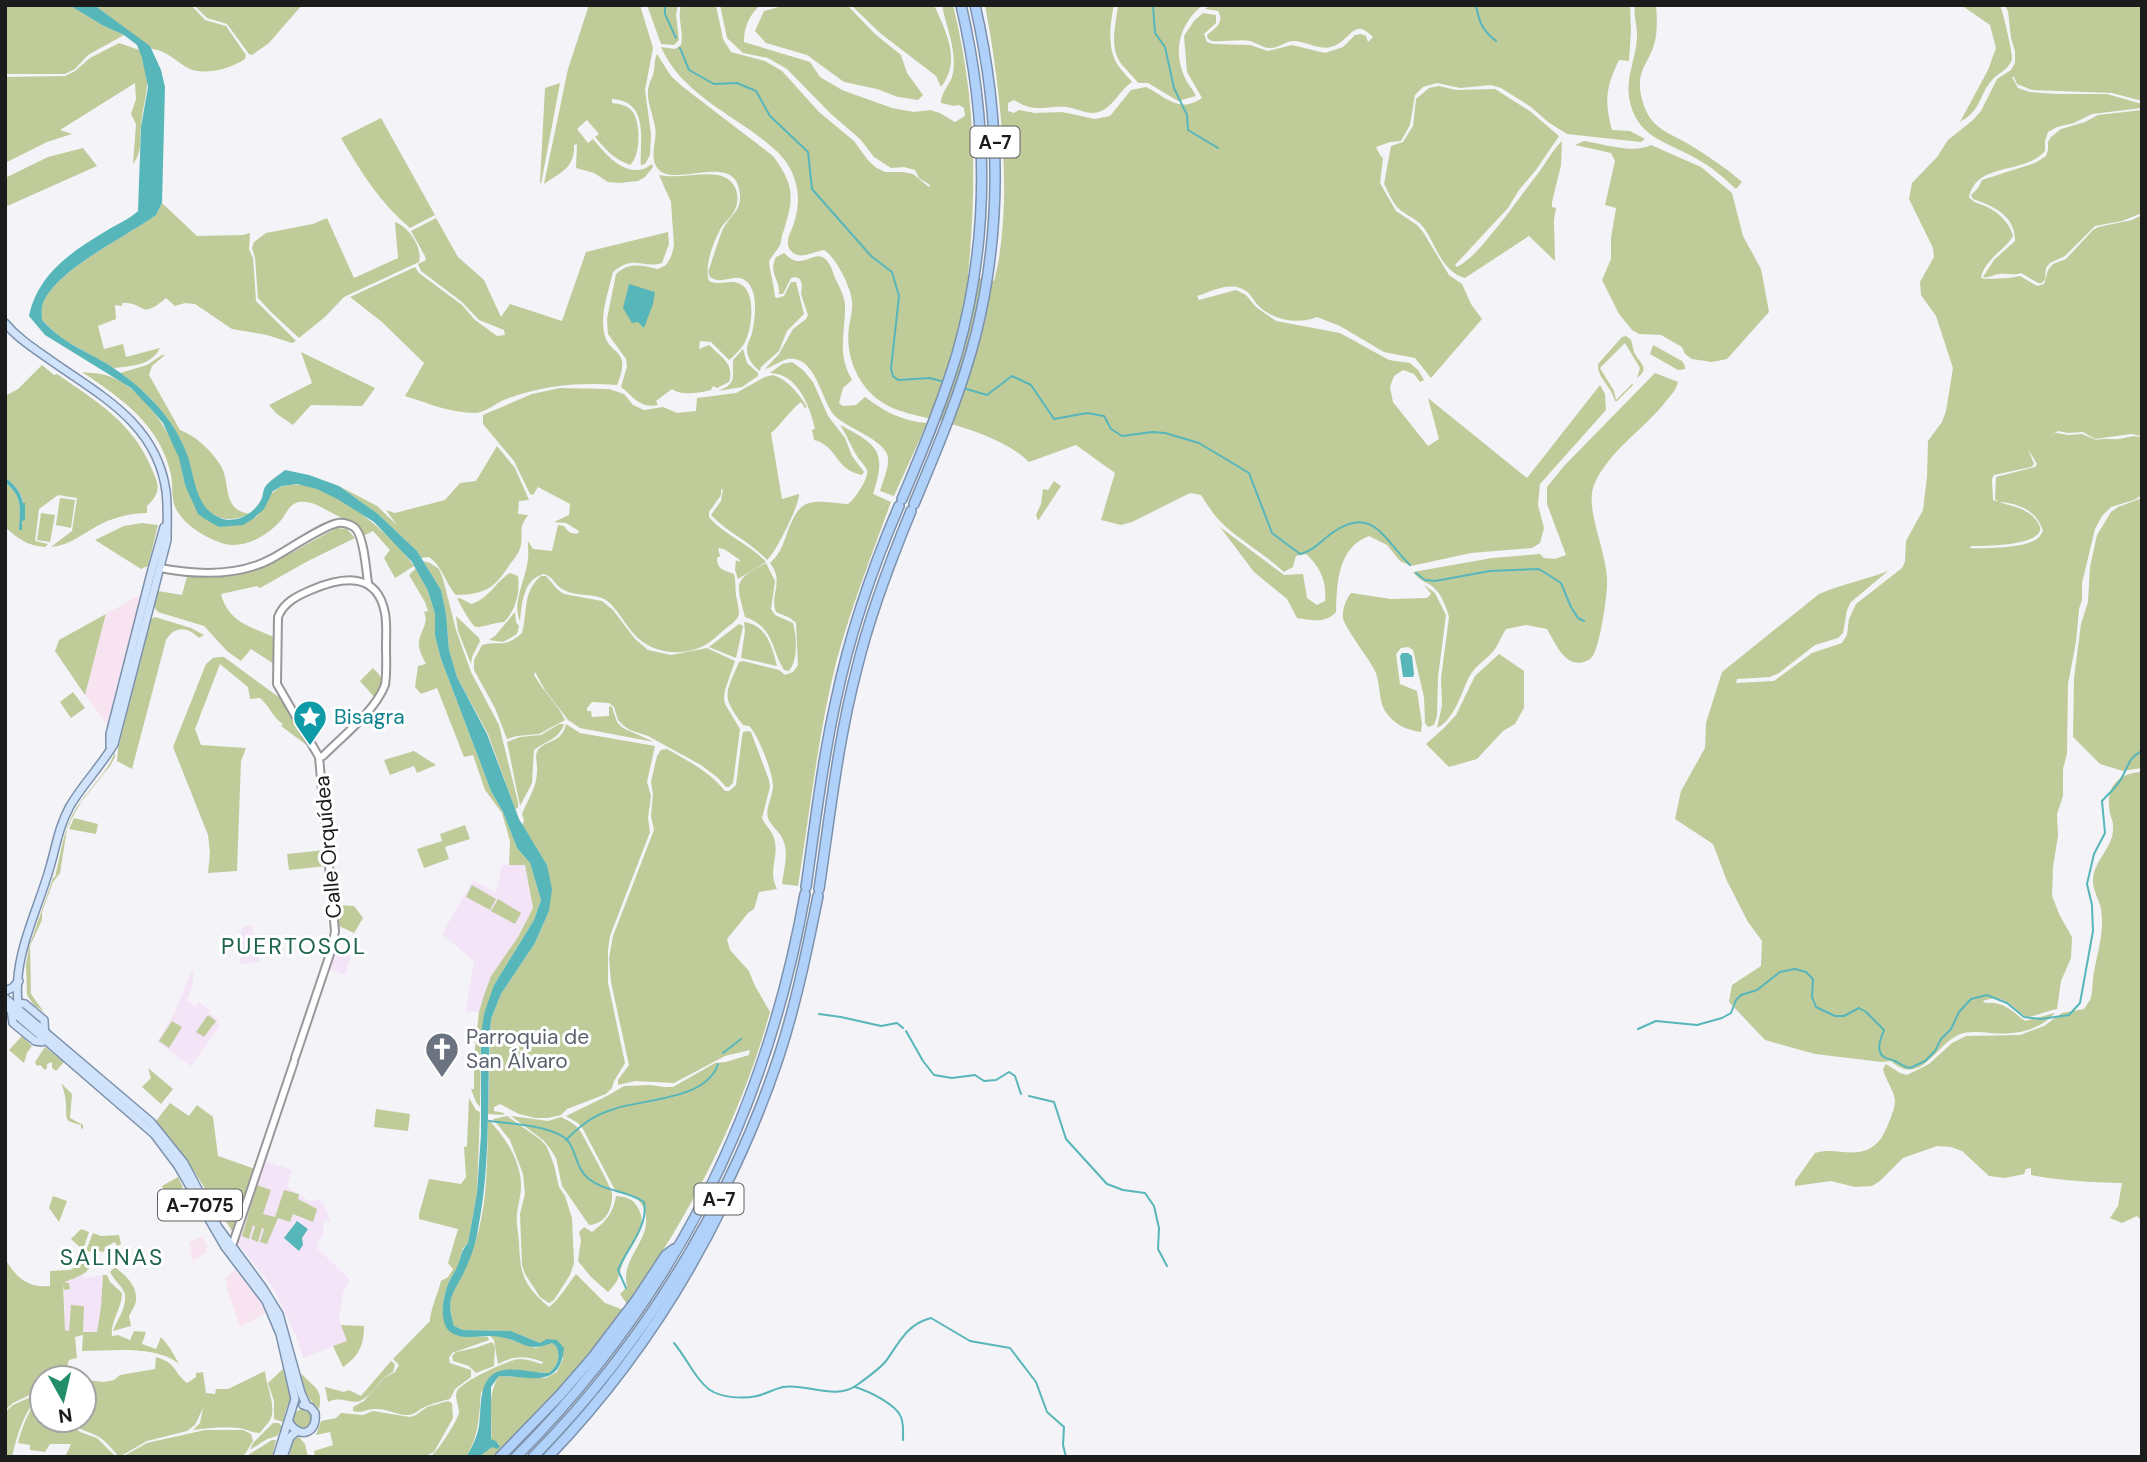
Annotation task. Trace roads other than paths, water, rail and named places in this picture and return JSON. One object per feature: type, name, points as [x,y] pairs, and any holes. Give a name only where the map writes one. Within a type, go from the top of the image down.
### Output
[{"type":"highway","name":"A-7","points":[[516,1457],[558,1413],[609,1351],[649,1294],[681,1243],[730,1147],[762,1068],[790,970],[826,752],[843,668],[864,596],[928,438],[956,356],[974,277],[982,205],[981,138],[974,70],[961,5]]},
{"type":"highway","name":"A-7","points":[[533,1457],[620,1359],[696,1243],[726,1187],[779,1056],[804,964],[857,666],[879,592],[940,442],[969,360],[987,280],[995,201],[995,133],[988,73],[975,5]]},
{"type":"highway","points":[[548,1457],[596,1403],[651,1329],[715,1222],[724,1202],[726,1187]]},
{"type":"highway","points":[[500,1457],[593,1357],[666,1255],[681,1243]]},
{"type":"main road","points":[[5,323],[36,350],[129,417],[145,436],[162,471],[166,489],[167,540],[114,744],[71,804],[61,824],[50,868],[24,939],[15,1006],[44,1020],[45,1035]]},
{"type":"main road","points":[[108,754],[110,734],[167,520]]},
{"type":"main road","points":[[160,568],[158,562],[163,530]]},
{"type":"main road","points":[[5,991],[19,980]]},
{"type":"main road","name":"A-7075","points":[[5,998],[154,1134],[174,1160],[213,1229],[266,1301],[273,1316],[295,1393],[293,1409],[277,1457]]},
{"type":"main road","name":"A-7075","points":[[45,1035],[151,1122],[184,1163],[232,1245],[279,1314],[301,1393],[307,1406],[313,1410],[316,1421],[310,1430],[297,1431],[290,1437],[283,1457]]},
{"type":"main road","points":[[232,1245],[232,1257]]},
{"type":"main road","points":[[232,1245],[267,1286],[282,1313]]},
{"type":"main road","points":[[293,1409],[299,1405],[307,1406]]},
{"type":"main road","points":[[289,1422],[297,1431]]},
{"type":"street","points":[[160,568],[215,573],[241,569],[263,563],[332,525],[345,523],[353,526],[361,536],[368,583]]},
{"type":"street","name":"Calle Orquídea","points":[[232,1245],[335,938],[319,757],[277,684],[278,617],[281,609],[290,600],[335,581],[347,579],[368,583],[385,612],[385,685],[365,714],[319,757]]},
{"type":"water","points":[[69,5],[94,5],[150,46],[165,87],[162,203],[156,215],[93,254],[62,278],[43,303],[42,320],[62,338],[122,374],[156,404],[182,442],[198,493],[207,509],[214,515],[229,520],[251,512],[262,498],[264,488],[285,470],[339,486],[378,514],[417,551],[441,590],[449,650],[457,677],[487,734],[519,819],[547,865],[552,889],[549,911],[535,943],[501,994],[491,1019],[487,1151],[482,1203],[473,1250],[452,1296],[450,1308],[454,1326],[463,1330],[511,1331],[540,1343],[547,1339],[557,1340],[564,1348],[557,1370],[550,1375],[542,1378],[499,1376],[491,1387],[491,1439],[500,1447],[492,1447],[479,1457],[466,1457],[477,1434],[482,1392],[489,1378],[504,1370],[549,1373],[558,1357],[558,1350],[552,1343],[530,1347],[500,1337],[456,1335],[450,1332],[443,1319],[447,1288],[468,1243],[477,1193],[481,1134],[481,1036],[484,1014],[494,985],[534,920],[541,900],[530,863],[517,848],[503,812],[491,791],[441,659],[435,636],[435,614],[428,591],[412,562],[374,522],[317,489],[297,484],[282,486],[273,491],[264,509],[243,525],[219,527],[205,519],[198,514],[185,485],[179,458],[163,423],[150,408],[131,388],[45,335],[29,316],[40,288],[58,266],[80,247],[138,211],[141,127],[148,87],[142,58],[137,45],[124,35]]},
{"type":"water","points":[[629,284],[655,292],[644,328],[638,322],[632,323],[623,308]]},
{"type":"water","points":[[5,477],[17,489],[25,503],[22,530],[19,530],[18,498],[5,482]]},
{"type":"water","points":[[1402,653],[1412,656],[1413,677],[1403,677],[1400,656]]},
{"type":"water","points":[[297,1221],[308,1229],[302,1238],[303,1245],[299,1251],[284,1238]]},
{"type":"waterway","points":[[665,5],[665,14],[676,38]]},
{"type":"waterway","points":[[1153,5],[1155,33],[1165,47],[1174,88],[1187,115],[1188,130],[1218,148]]},
{"type":"waterway","points":[[1476,5],[1482,25],[1496,41]]},
{"type":"waterway","points":[[680,48],[689,70],[714,84],[737,83],[756,91],[770,116],[808,152],[812,189],[871,256],[892,272],[899,296],[891,369],[893,376],[898,380],[930,378],[944,382]]},
{"type":"waterway","points":[[963,388],[987,395],[1012,376],[1031,385],[1054,419],[1087,413],[1104,416],[1111,429],[1122,436],[1165,433],[1199,443],[1249,473],[1272,533],[1300,554],[1346,525],[1358,522],[1377,529],[1410,565]]},
{"type":"waterway","points":[[1416,573],[1425,580],[1435,581],[1490,571],[1539,569],[1561,583],[1571,607],[1578,618],[1584,621]]},
{"type":"waterway","points":[[1638,1029],[1656,1021],[1697,1025],[1722,1018],[1731,1013],[1741,995],[1757,990],[1780,972],[1795,969],[1806,972],[1813,979],[1812,997],[1816,1007],[1835,1016],[1844,1016],[1859,1008],[1866,1012],[1884,1030],[1880,1044],[1881,1054],[1910,1068],[1925,1061],[1935,1051],[1959,1012],[1971,999],[1987,995],[2007,1003],[2024,1017],[2041,1019],[2069,1015],[2080,1003],[2093,931],[2092,905],[2087,884],[2094,854],[2105,833],[2102,801],[2119,782],[2131,760],[2142,751]]},
{"type":"waterway","points":[[819,1014],[881,1026],[897,1023],[903,1028]]},
{"type":"waterway","points":[[906,1031],[934,1075],[952,1078],[975,1075],[984,1081],[996,1080],[1009,1072],[1015,1076],[1021,1094]]},
{"type":"waterway","points":[[723,1053],[741,1039]]},
{"type":"waterway","points":[[566,1140],[576,1130],[604,1112],[687,1092],[711,1076],[718,1064]]},
{"type":"waterway","points":[[1029,1096],[1054,1102],[1066,1139],[1107,1184],[1123,1190],[1145,1193],[1154,1206],[1159,1228],[1158,1249],[1167,1266]]},
{"type":"waterway","points":[[489,1121],[531,1126],[562,1136],[568,1141],[582,1171],[589,1179],[644,1202],[645,1211],[640,1228],[618,1270],[626,1288]]},
{"type":"waterway","points":[[674,1343],[700,1380],[720,1395],[751,1397],[792,1386],[840,1392],[857,1385],[872,1373],[886,1361],[910,1329],[931,1318],[970,1341],[1010,1348],[1036,1382],[1047,1412],[1064,1427],[1063,1445],[1066,1457]]},
{"type":"waterway","points":[[855,1387],[894,1407],[903,1423],[903,1440]]},
{"type":"place","name":"Bisagra","points":[[310,747]]},
{"type":"place","name":"Parroquia de San Álvaro","points":[[442,1079]]},
{"type":"district","name":"PUERTOSOL","points":[[294,946]]},
{"type":"district","name":"SALINAS","points":[[112,1257]]}]
